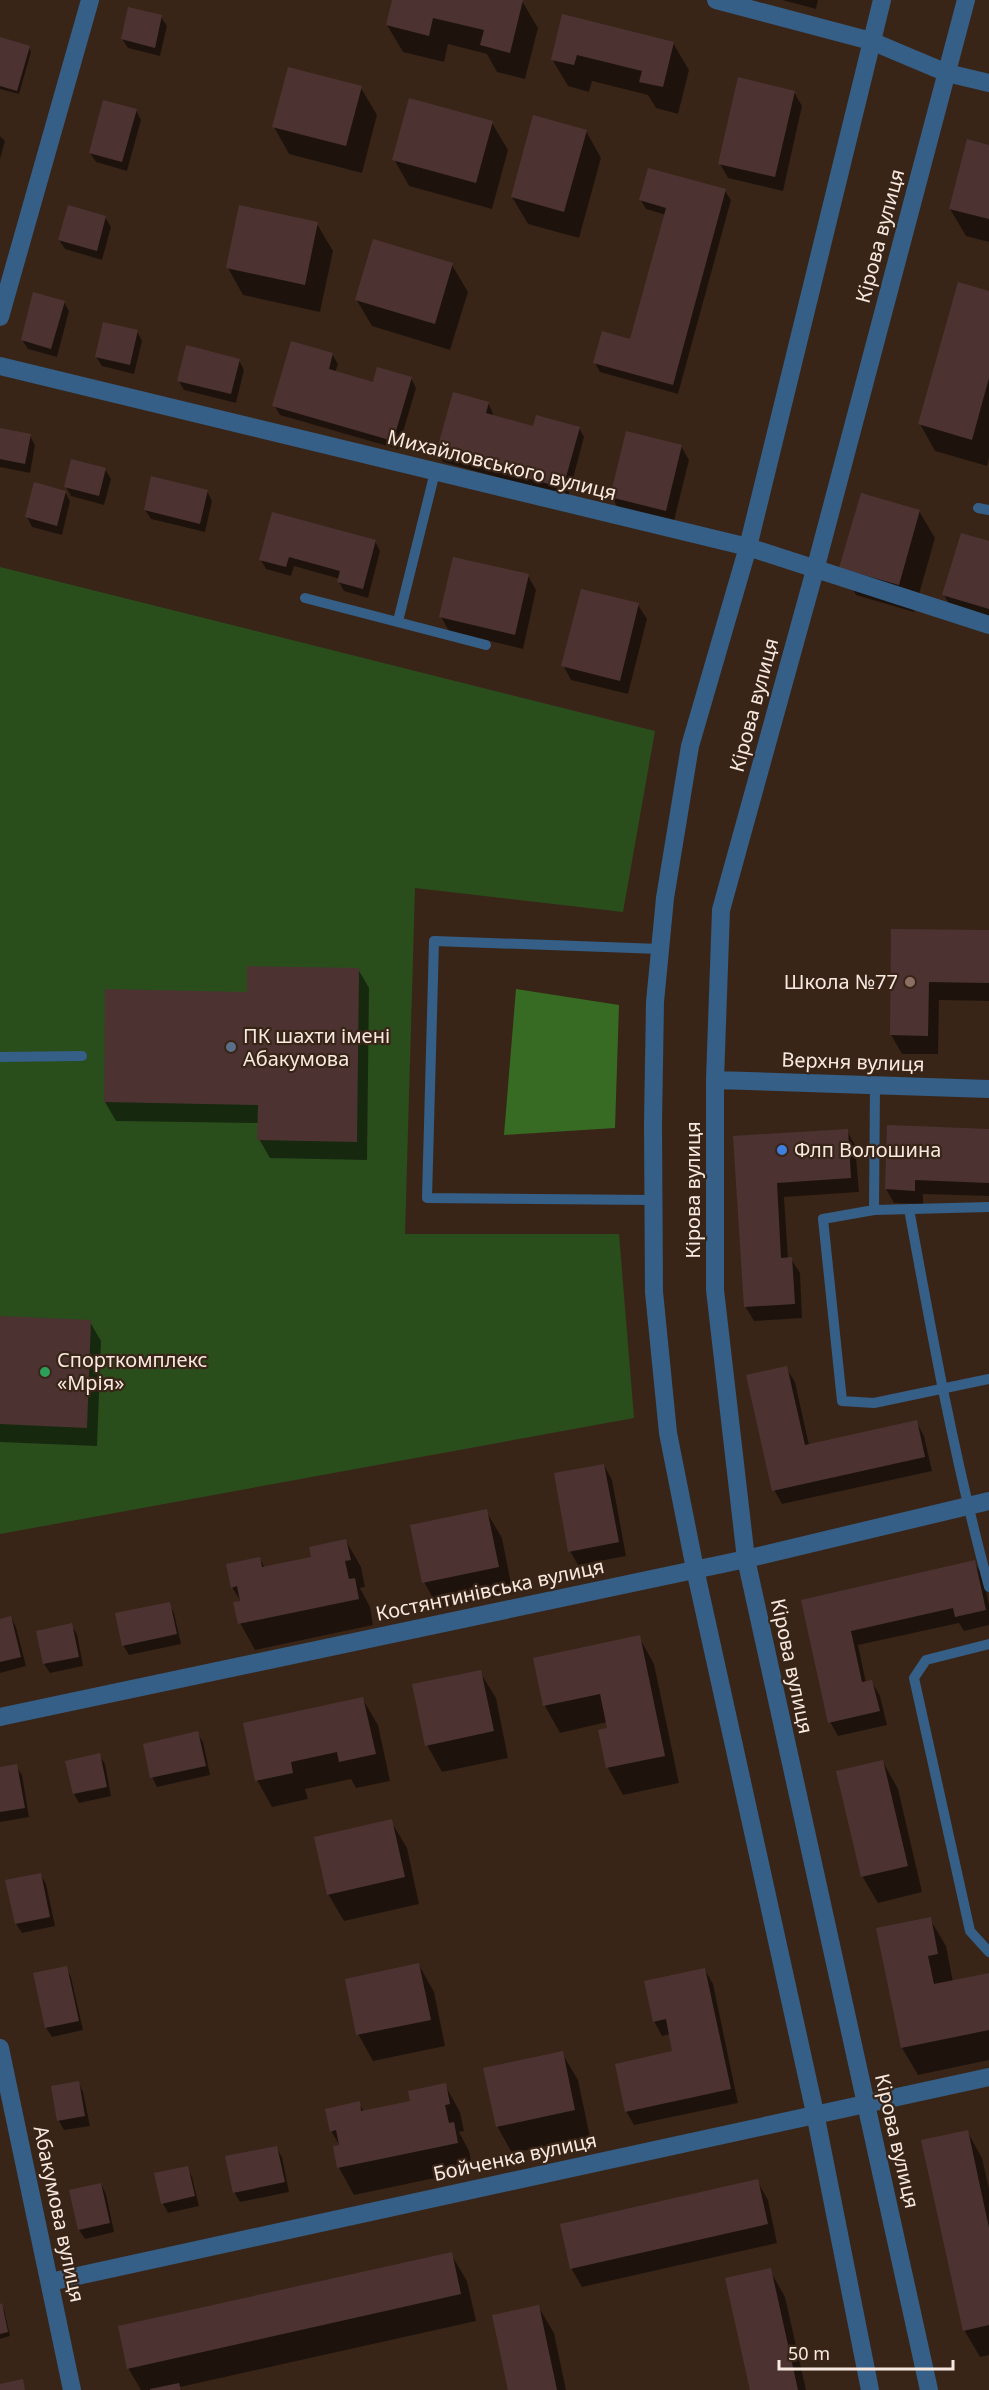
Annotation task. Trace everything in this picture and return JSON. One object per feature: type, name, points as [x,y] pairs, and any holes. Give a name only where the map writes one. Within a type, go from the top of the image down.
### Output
[{"type":"street","points":[[0,317],[90,0]]},
{"type":"street","points":[[716,0],[871,41],[947,73],[989,83]]},
{"type":"street","name":"Кірова вулиця","points":[[870,2390],[815,2114],[695,1569],[668,1432],[654,1292],[654,1200],[655,1024],[660,950],[665,898],[690,746],[748,547],[882,0]]},
{"type":"street","name":"Кірова вулиця","points":[[929,2390],[746,1559],[715,1290],[715,1080],[721,910],[815,570],[966,0]]},
{"type":"street","name":"Михайловського вулиця","points":[[0,366],[748,547],[989,625]]},
{"type":"street","name":"Верхня вулиця","points":[[715,1080],[989,1089]]},
{"type":"street","name":"Костянтинівська вулиця","points":[[0,1717],[746,1559],[989,1501]]},
{"type":"street","name":"Абакумова вулиця","points":[[0,2048],[72,2390]]},
{"type":"street","name":"Бойченка вулиця","points":[[50,2282],[865,2102],[989,2077]]},
{"type":"lane","points":[[398,621],[435,472]]},
{"type":"lane","points":[[305,598],[486,645]]},
{"type":"lane","points":[[654,1200],[427,1198],[428,1151],[434,941],[660,950]]},
{"type":"lane","points":[[0,1057],[82,1056]]},
{"type":"lane","points":[[874,1210],[875,1086]]},
{"type":"lane","points":[[989,1207],[874,1210],[823,1220],[842,1401],[874,1403],[989,1379]]},
{"type":"lane","points":[[909,1209],[941,1389],[967,1506],[989,1587]]},
{"type":"lane","points":[[989,1644],[926,1660],[914,1678],[970,1931],[989,1952]]},
{"type":"green space","points":[[0,567],[655,731],[623,912],[415,888],[405,1234],[619,1234],[634,1418],[0,1534]]},
{"type":"green space","points":[[516,989],[619,1005],[615,1128],[504,1135]]},
{"type":"building","points":[[392,0],[523,0],[510,53],[480,45],[484,30],[433,18],[429,36],[386,25]]},
{"type":"building","points":[[128,7],[162,15],[155,48],[121,39]]},
{"type":"building","points":[[562,14],[674,42],[663,87],[639,82],[642,71],[577,55],[574,65],[551,60]]},
{"type":"building","points":[[0,37],[30,46],[17,91],[0,86]]},
{"type":"building","points":[[288,67],[362,86],[346,146],[272,127]]},
{"type":"building","points":[[738,77],[795,91],[775,177],[718,164]]},
{"type":"building","points":[[409,98],[493,121],[476,183],[392,160]]},
{"type":"building","points":[[103,100],[137,109],[122,162],[89,153]]},
{"type":"building","points":[[533,115],[587,130],[564,212],[511,197]]},
{"type":"building","points":[[967,139],[989,145],[989,219],[949,209]]},
{"type":"building","points":[[648,168],[726,189],[673,385],[593,363],[602,331],[630,339],[666,208],[639,200]]},
{"type":"building","points":[[68,205],[106,216],[97,251],[58,240]]},
{"type":"building","points":[[239,205],[318,222],[305,285],[226,268]]},
{"type":"building","points":[[373,239],[453,263],[435,324],[355,300]]},
{"type":"building","points":[[958,282],[989,291],[989,378],[972,440],[918,424]]},
{"type":"building","points":[[33,292],[65,301],[51,349],[21,340]]},
{"type":"building","points":[[103,322],[138,330],[130,365],[95,357]]},
{"type":"building","points":[[291,341],[333,353],[329,369],[373,382],[377,367],[412,377],[393,441],[272,406]]},
{"type":"building","points":[[186,345],[240,359],[231,394],[177,381]]},
{"type":"building","points":[[453,392],[489,402],[486,413],[533,426],[536,415],[580,427],[563,488],[436,453]]},
{"type":"building","points":[[0,428],[31,434],[25,464],[0,459]]},
{"type":"building","points":[[626,431],[682,445],[666,511],[610,497]]},
{"type":"building","points":[[71,459],[106,468],[99,496],[64,487]]},
{"type":"building","points":[[151,476],[208,490],[200,524],[144,510]]},
{"type":"building","points":[[34,482],[66,491],[57,526],[25,517]]},
{"type":"building","points":[[861,493],[920,510],[899,585],[839,568]]},
{"type":"building","points":[[272,512],[376,540],[363,589],[337,582],[340,571],[289,557],[286,567],[259,560]]},
{"type":"building","points":[[961,533],[989,541],[989,609],[942,595]]},
{"type":"building","points":[[453,557],[529,574],[515,635],[439,617]]},
{"type":"building","points":[[581,589],[639,603],[620,681],[561,666]]},
{"type":"building","name":"Школа №77","points":[[891,929],[989,930],[989,983],[929,982],[928,1036],[890,1035]]},
{"type":"building","name":"ПК шахти імені Абакумова","points":[[247,966],[359,968],[357,1142],[257,1140],[258,1105],[104,1102],[105,989],[247,992]]},
{"type":"building","points":[[887,1125],[989,1129],[989,1183],[915,1180],[915,1191],[885,1189]]},
{"type":"building","points":[[848,1129],[851,1178],[777,1183],[781,1258],[792,1257],[795,1304],[744,1307],[733,1136]]},
{"type":"building","name":"Спорткомплекс «Мрія»","points":[[0,1316],[91,1320],[87,1428],[0,1424]]},
{"type":"building","points":[[787,1366],[805,1445],[917,1420],[925,1457],[772,1491],[746,1375]]},
{"type":"building","points":[[604,1464],[619,1542],[568,1552],[554,1473]]},
{"type":"building","points":[[487,1509],[499,1567],[422,1583],[410,1525]]},
{"type":"building","points":[[346,1539],[351,1560],[345,1561],[349,1579],[355,1578],[359,1599],[238,1624],[233,1602],[240,1601],[237,1586],[231,1588],[226,1564],[260,1557],[262,1567],[311,1557],[309,1547]]},
{"type":"building","points":[[975,1560],[986,1610],[955,1617],[953,1608],[851,1631],[862,1682],[872,1680],[880,1711],[828,1723],[801,1600]]},
{"type":"building","points":[[170,1602],[177,1634],[122,1646],[115,1613]]},
{"type":"building","points":[[11,1616],[21,1657],[0,1662],[0,1619]]},
{"type":"building","points":[[72,1623],[79,1657],[43,1664],[36,1631]]},
{"type":"building","points":[[640,1635],[665,1756],[606,1768],[598,1730],[607,1728],[600,1694],[543,1706],[533,1658]]},
{"type":"building","points":[[481,1670],[494,1731],[425,1746],[412,1684]]},
{"type":"building","points":[[363,1697],[376,1754],[339,1762],[337,1752],[291,1762],[293,1773],[255,1781],[243,1723]]},
{"type":"building","points":[[198,1731],[206,1766],[150,1778],[143,1744]]},
{"type":"building","points":[[100,1753],[107,1787],[73,1794],[65,1761]]},
{"type":"building","points":[[883,1760],[908,1866],[861,1877],[836,1771]]},
{"type":"building","points":[[17,1764],[25,1808],[0,1812],[0,1767]]},
{"type":"building","points":[[392,1819],[405,1877],[327,1895],[314,1837]]},
{"type":"building","points":[[41,1873],[50,1917],[15,1924],[5,1880]]},
{"type":"building","points":[[931,1917],[938,1954],[928,1956],[934,1984],[989,1973],[989,2030],[901,2048],[876,1928]]},
{"type":"building","points":[[419,1963],[431,2020],[356,2035],[345,1979]]},
{"type":"building","points":[[67,1966],[79,2021],[45,2028],[33,1973]]},
{"type":"building","points":[[705,1968],[731,2089],[625,2112],[615,2064],[672,2051],[666,2019],[653,2022],[644,1981]]},
{"type":"building","points":[[563,2051],[575,2110],[496,2127],[483,2068]]},
{"type":"building","points":[[79,2081],[85,2116],[57,2121],[51,2086]]},
{"type":"building","points":[[446,2083],[450,2104],[445,2105],[449,2123],[454,2122],[458,2143],[337,2168],[333,2146],[339,2145],[336,2130],[330,2132],[325,2109],[360,2101],[361,2111],[410,2101],[408,2091]]},
{"type":"building","points":[[968,2130],[989,2228],[989,2325],[963,2331],[921,2140]]},
{"type":"building","points":[[277,2146],[285,2182],[233,2193],[225,2156]]},
{"type":"building","points":[[188,2166],[195,2196],[161,2204],[154,2173]]},
{"type":"building","points":[[758,2179],[768,2224],[570,2269],[560,2224]]},
{"type":"building","points":[[101,2183],[110,2223],[78,2230],[69,2190]]},
{"type":"building","points":[[452,2252],[461,2294],[127,2369],[118,2326]]},
{"type":"building","points":[[771,2268],[798,2390],[750,2390],[725,2278]]},
{"type":"building","points":[[2,2303],[8,2332],[0,2334],[0,2304]]},
{"type":"building","points":[[539,2305],[557,2390],[508,2390],[492,2315]]},
{"type":"building","points":[[23,2379],[25,2390],[0,2390],[0,2384]]},
{"type":"building","points":[[179,2383],[181,2390],[150,2390],[150,2389]]},
{"type":"place","name":"Школа №77","points":[[910,982]]},
{"type":"place","name":"ПК шахти імені Абакумова","points":[[231,1047]]},
{"type":"place","name":"Флп Волошина","points":[[782,1150]]},
{"type":"place","name":"Спорткомплекс «Мрія»","points":[[45,1372]]}]
